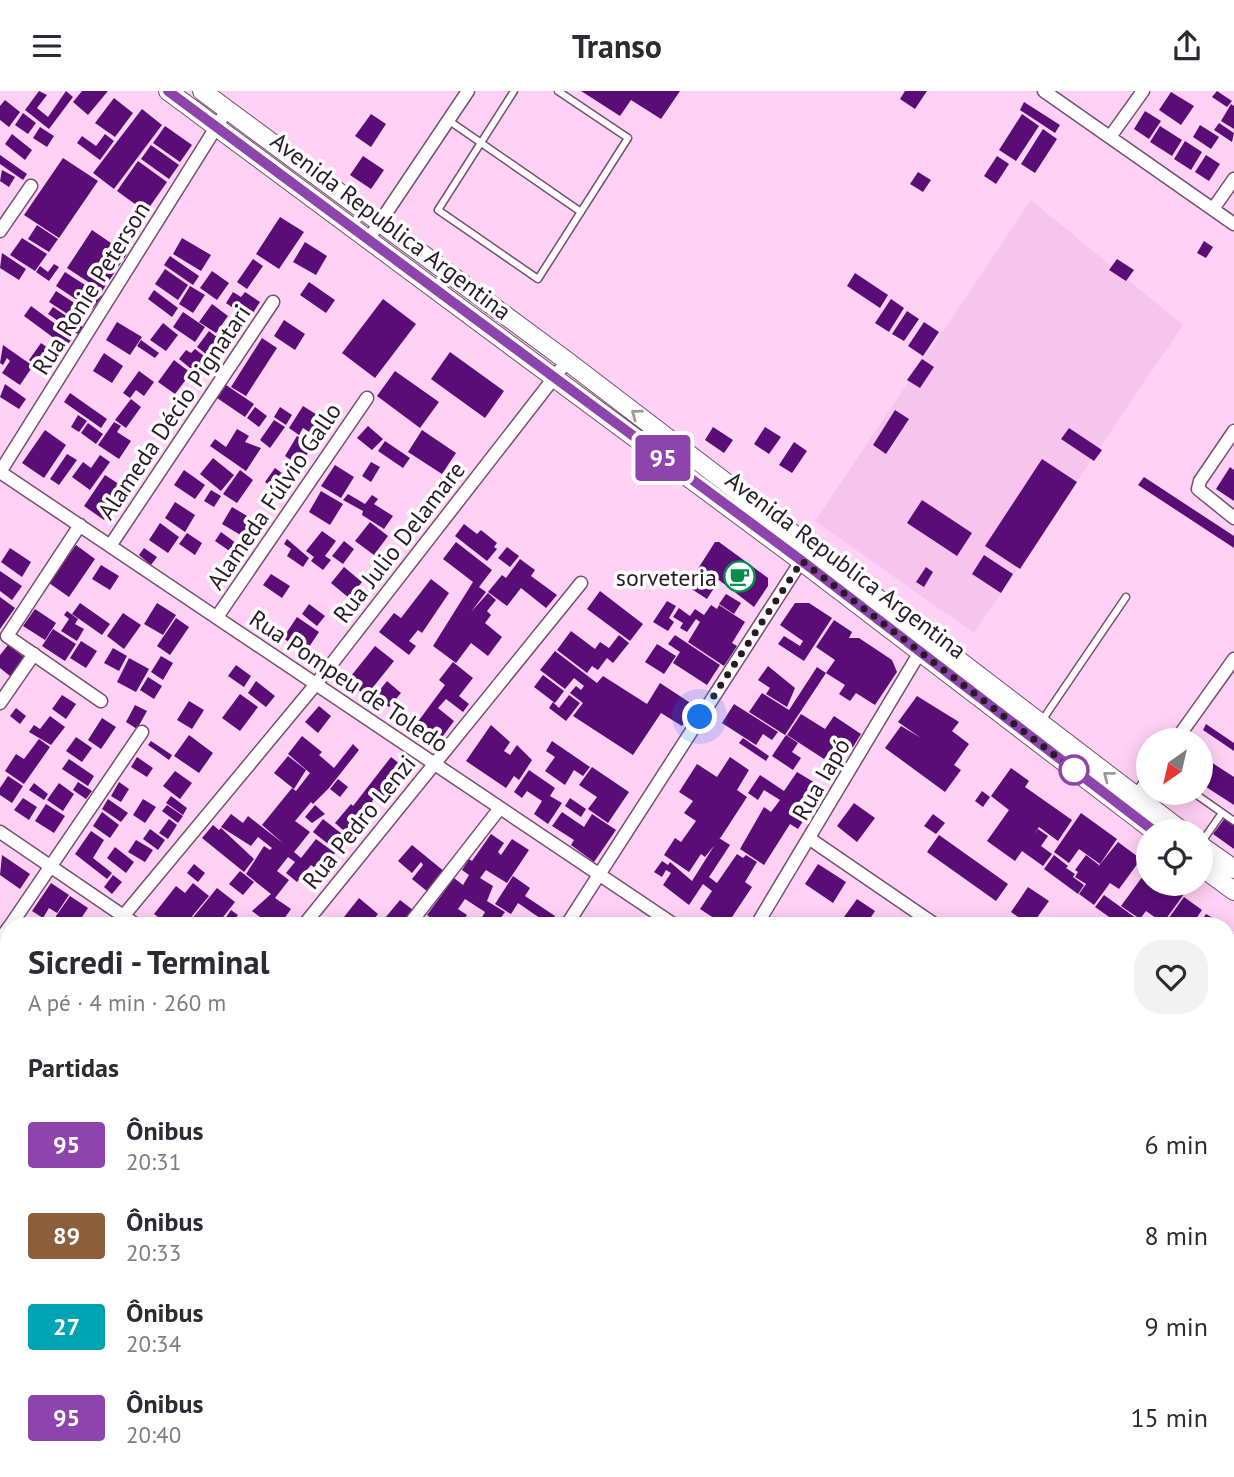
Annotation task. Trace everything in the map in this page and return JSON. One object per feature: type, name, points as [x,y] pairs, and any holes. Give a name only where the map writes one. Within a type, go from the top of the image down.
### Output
[{"type":"main road","name":"Avenida Republica Argentina","points":[[168,91],[554,377],[806,554]]},
{"type":"main road","name":"Avenida Republica Argentina","points":[[202,91],[567,361],[806,554],[1131,804],[1159,819]]},
{"type":"main road","name":"Avenida Republica Argentina","points":[[924,645],[1040,723],[1131,804],[1144,819]]},
{"type":"main road","points":[[1213,854],[1234,869]]},
{"type":"main road","points":[[1213,876],[1234,891]]},
{"type":"street","points":[[368,240],[468,91]]},
{"type":"street","points":[[1044,91],[1234,224]]},
{"type":"street","points":[[1110,138],[1143,91]]},
{"type":"street","name":"Rua Ronie Peterson","points":[[0,472],[227,110]]},
{"type":"street","points":[[1213,209],[1234,179]]},
{"type":"street","points":[[0,231],[32,186]]},
{"type":"street","name":"Alameda Décio Pignatari","points":[[110,546],[273,302]]},
{"type":"street","name":"Rua Julio Delamare","points":[[122,917],[316,684],[567,361]]},
{"type":"street","name":"Alameda Fúlvio Gallo","points":[[217,617],[367,398]]},
{"type":"street","points":[[1234,431],[1200,481],[1198,489],[1234,518]]},
{"type":"street","name":"Rua Pompeu de Toledo","points":[[0,472],[662,917]]},
{"type":"street","points":[[80,526],[7,636],[101,701]]},
{"type":"street","points":[[572,917],[806,554]]},
{"type":"street","name":"Rua Pedro Lenzi","points":[[310,917],[581,583]]},
{"type":"street","name":"Rua Iapó","points":[[762,917],[924,645]]},
{"type":"street","points":[[0,703],[34,654]]},
{"type":"street","points":[[1185,728],[1234,659]]},
{"type":"street","points":[[15,917],[142,732]]},
{"type":"street","points":[[1131,804],[1136,797]]},
{"type":"street","points":[[415,917],[500,808]]},
{"type":"street","points":[[0,832],[114,917]]},
{"type":"street","points":[[810,839],[924,917]]},
{"type":"lane","points":[[514,91],[439,211],[538,279],[628,138],[558,91]]},
{"type":"lane","points":[[448,120],[581,212]]},
{"type":"lane","points":[[1040,723],[1126,597]]},
{"type":"lane","points":[[1211,805],[1234,821]]},
{"type":"lane","points":[[1213,826],[1222,813]]},
{"type":"shaded area","points":[[1031,200],[1183,325],[974,633],[815,521]]},
{"type":"building","points":[[39,91],[47,95],[37,108],[48,117],[66,91],[73,97],[49,129],[25,110]]},
{"type":"building","points":[[82,91],[108,91],[88,115],[73,102]]},
{"type":"building","points":[[581,91],[680,91],[661,119],[631,100],[620,116]]},
{"type":"building","points":[[905,91],[927,91],[915,109],[900,99]]},
{"type":"building","points":[[1217,91],[1232,101],[1227,107],[1212,97]]},
{"type":"building","points":[[1171,92],[1194,106],[1181,125],[1159,110]]},
{"type":"building","points":[[114,98],[133,113],[115,137],[95,123]]},
{"type":"building","points":[[5,100],[20,112],[9,127],[0,120],[0,106]]},
{"type":"building","points":[[1024,102],[1060,125],[1055,133],[1020,110]]},
{"type":"building","points":[[1231,104],[1234,106],[1234,129],[1221,121]]},
{"type":"building","points":[[142,109],[162,125],[114,189],[93,173]]},
{"type":"building","points":[[1145,111],[1161,121],[1149,139],[1134,129]]},
{"type":"building","points":[[23,113],[36,123],[28,134],[15,125]]},
{"type":"building","points":[[371,114],[386,124],[371,147],[355,136]]},
{"type":"building","points":[[1022,114],[1039,126],[1016,161],[999,150]]},
{"type":"building","points":[[1219,123],[1234,133],[1232,142],[1214,130]]},
{"type":"building","points":[[1200,125],[1219,137],[1211,149],[1193,137]]},
{"type":"building","points":[[165,126],[192,145],[180,162],[153,143]]},
{"type":"building","points":[[1160,126],[1182,140],[1172,156],[1150,142]]},
{"type":"building","points":[[40,127],[54,136],[47,147],[33,138]]},
{"type":"building","points":[[1043,129],[1057,139],[1035,173],[1021,164]]},
{"type":"building","points":[[12,134],[32,150],[25,160],[5,144]]},
{"type":"building","points":[[105,134],[114,141],[100,160],[77,143],[82,136],[96,146]]},
{"type":"building","points":[[1185,141],[1202,152],[1191,170],[1174,159]]},
{"type":"building","points":[[151,145],[179,165],[169,179],[141,159]]},
{"type":"building","points":[[0,155],[27,174],[23,180],[0,164]]},
{"type":"building","points":[[1206,155],[1220,164],[1209,181],[1195,172]]},
{"type":"building","points":[[363,156],[384,170],[371,189],[350,175]]},
{"type":"building","points":[[997,156],[1009,164],[996,184],[984,176]]},
{"type":"building","points":[[63,158],[98,181],[59,238],[24,215]]},
{"type":"building","points":[[138,161],[167,182],[146,212],[117,191]]},
{"type":"building","points":[[2,170],[15,177],[9,187],[0,181]]},
{"type":"building","points":[[918,172],[931,180],[923,192],[910,184]]},
{"type":"building","points":[[280,217],[304,232],[279,269],[256,254]]},
{"type":"building","points":[[37,225],[58,239],[49,252],[28,239]]},
{"type":"building","points":[[92,230],[127,254],[102,291],[67,268]]},
{"type":"building","points":[[22,238],[47,254],[35,271],[10,255]]},
{"type":"building","points":[[182,238],[211,255],[201,271],[173,254]]},
{"type":"building","points":[[1204,241],[1213,247],[1206,258],[1197,253]]},
{"type":"building","points":[[305,242],[327,256],[316,275],[293,262]]},
{"type":"building","points":[[2,253],[26,269],[19,280],[0,268]]},
{"type":"building","points":[[170,256],[199,276],[193,285],[164,265]]},
{"type":"building","points":[[253,259],[263,266],[247,289],[237,282]]},
{"type":"building","points":[[1117,259],[1134,270],[1126,281],[1109,270]]},
{"type":"building","points":[[54,264],[59,267],[49,281],[36,272],[40,266],[48,272]]},
{"type":"building","points":[[165,269],[188,285],[178,300],[155,284]]},
{"type":"building","points":[[212,271],[229,283],[217,300],[200,288]]},
{"type":"building","points":[[65,272],[102,296],[92,310],[56,286]]},
{"type":"building","points":[[855,273],[888,295],[880,308],[847,286]]},
{"type":"building","points":[[309,282],[335,300],[326,313],[300,295]]},
{"type":"building","points":[[190,286],[205,295],[193,313],[179,304]]},
{"type":"building","points":[[154,290],[178,308],[172,317],[148,299]]},
{"type":"building","points":[[56,291],[76,304],[69,315],[49,302]]},
{"type":"building","points":[[233,292],[241,297],[245,292],[260,302],[249,319],[226,303]]},
{"type":"building","points":[[383,299],[416,324],[375,378],[342,353]]},
{"type":"building","points":[[891,299],[904,308],[889,332],[875,323]]},
{"type":"building","points":[[212,304],[228,316],[216,333],[199,322]]},
{"type":"building","points":[[31,306],[73,337],[66,347],[24,316]]},
{"type":"building","points":[[53,307],[87,330],[82,337],[48,314]]},
{"type":"building","points":[[907,311],[919,319],[904,341],[892,334]]},
{"type":"building","points":[[183,312],[205,327],[195,342],[173,327]]},
{"type":"building","points":[[284,320],[305,334],[295,350],[274,336]]},
{"type":"building","points":[[117,322],[142,337],[130,355],[106,340]]},
{"type":"building","points":[[924,322],[939,332],[923,356],[908,346]]},
{"type":"building","points":[[163,323],[178,335],[166,351],[150,340]]},
{"type":"building","points":[[209,331],[227,345],[215,361],[197,347]]},
{"type":"building","points":[[262,338],[277,348],[246,396],[231,387]]},
{"type":"building","points":[[141,340],[159,353],[155,358],[137,346]]},
{"type":"building","points":[[41,343],[56,354],[45,371],[29,360]]},
{"type":"building","points":[[3,345],[33,366],[20,385],[2,373],[10,361],[7,358],[3,365],[0,363]]},
{"type":"building","points":[[195,349],[213,363],[201,377],[179,359],[186,350],[191,353]]},
{"type":"building","points":[[450,352],[504,391],[485,418],[431,379]]},
{"type":"building","points":[[104,353],[123,366],[112,383],[93,371]]},
{"type":"building","points":[[922,359],[934,367],[920,388],[907,380]]},
{"type":"building","points":[[174,360],[191,373],[175,394],[158,382]]},
{"type":"building","points":[[139,371],[154,382],[144,396],[136,390],[130,398],[123,393]]},
{"type":"building","points":[[395,371],[439,402],[420,428],[377,396]]},
{"type":"building","points":[[5,384],[26,399],[19,409],[0,397]]},
{"type":"building","points":[[226,385],[254,404],[245,417],[217,398]]},
{"type":"building","points":[[70,393],[107,419],[101,428],[64,402]]},
{"type":"building","points":[[131,399],[141,407],[126,428],[115,420]]},
{"type":"building","points":[[303,406],[327,421],[317,437],[303,428],[299,435],[289,428]]},
{"type":"building","points":[[255,407],[267,416],[259,427],[247,418]]},
{"type":"building","points":[[280,407],[292,415],[286,425],[274,417]]},
{"type":"building","points":[[895,410],[909,419],[886,454],[873,445]]},
{"type":"building","points":[[78,415],[87,421],[79,432],[71,427]]},
{"type":"building","points":[[274,420],[285,427],[270,448],[260,440]]},
{"type":"building","points":[[114,422],[121,426],[117,432],[131,441],[119,459],[98,445]]},
{"type":"building","points":[[88,423],[103,434],[96,444],[81,433]]},
{"type":"building","points":[[368,426],[383,439],[372,450],[357,438]]},
{"type":"building","points":[[713,427],[733,440],[724,453],[705,440]]},
{"type":"building","points":[[765,427],[781,437],[769,454],[754,444]]},
{"type":"building","points":[[1069,428],[1102,450],[1094,461],[1061,439]]},
{"type":"building","points":[[237,429],[249,436],[245,442],[261,448],[246,471],[210,446],[215,439],[226,447]]},
{"type":"building","points":[[45,430],[66,445],[44,478],[22,463]]},
{"type":"building","points":[[422,430],[456,453],[442,474],[408,452]]},
{"type":"building","points":[[297,436],[312,446],[300,466],[285,456]]},
{"type":"building","points":[[385,441],[410,458],[403,468],[378,451]]},
{"type":"building","points":[[794,442],[807,451],[792,473],[779,465]]},
{"type":"building","points":[[67,454],[77,460],[59,485],[50,479]]},
{"type":"building","points":[[100,455],[110,462],[90,490],[72,477],[83,462],[91,468]]},
{"type":"building","points":[[213,458],[234,475],[221,491],[200,474]]},
{"type":"building","points":[[1042,459],[1077,482],[1020,569],[985,546]]},
{"type":"building","points":[[371,462],[380,467],[371,482],[362,476]]},
{"type":"building","points":[[335,465],[354,477],[341,498],[321,486]]},
{"type":"building","points":[[1230,467],[1234,470],[1234,501],[1216,489]]},
{"type":"building","points":[[275,468],[287,477],[277,491],[265,482]]},
{"type":"building","points":[[184,470],[205,485],[195,499],[174,485]]},
{"type":"building","points":[[240,470],[253,480],[237,503],[223,494]]},
{"type":"building","points":[[105,475],[125,488],[104,520],[84,506]]},
{"type":"building","points":[[1144,477],[1234,536],[1234,548],[1138,485]]},
{"type":"building","points":[[211,490],[221,496],[214,507],[204,501]]},
{"type":"building","points":[[321,491],[343,504],[330,525],[309,512]]},
{"type":"building","points":[[348,494],[365,504],[372,495],[378,499],[374,504],[393,516],[384,529],[362,515],[363,511],[343,500]]},
{"type":"building","points":[[922,500],[972,533],[957,556],[907,523]]},
{"type":"building","points":[[175,502],[195,515],[185,532],[165,518]]},
{"type":"building","points":[[232,507],[259,523],[249,540],[222,524]]},
{"type":"building","points":[[370,522],[388,536],[374,555],[355,541]]},
{"type":"building","points":[[160,523],[179,537],[168,553],[149,540]]},
{"type":"building","points":[[464,524],[477,534],[481,530],[497,543],[494,547],[497,549],[487,561],[455,536]]},
{"type":"building","points":[[322,531],[336,541],[325,556],[331,560],[323,570],[311,561],[314,557],[306,551]]},
{"type":"building","points":[[221,532],[240,546],[234,554],[215,541]]},
{"type":"building","points":[[187,533],[202,543],[195,555],[179,544]]},
{"type":"building","points":[[287,539],[309,558],[303,567],[287,556],[291,549],[284,544]]},
{"type":"building","points":[[344,541],[354,549],[343,564],[332,556]]},
{"type":"building","points":[[456,542],[492,570],[479,587],[486,592],[471,612],[488,593],[496,600],[487,611],[491,615],[485,623],[502,637],[488,656],[471,643],[456,663],[433,646],[473,582],[443,559]]},
{"type":"building","points":[[715,542],[719,542],[768,578],[768,586],[754,607],[719,580],[707,599],[687,586]]},
{"type":"building","points":[[76,545],[95,559],[69,597],[49,583]]},
{"type":"building","points":[[507,547],[519,556],[510,567],[498,558]]},
{"type":"building","points":[[10,548],[31,562],[22,577],[1,562]]},
{"type":"building","points":[[144,548],[157,557],[151,565],[139,555]]},
{"type":"building","points":[[984,555],[1013,574],[1001,593],[972,574]]},
{"type":"building","points":[[520,559],[535,570],[531,576],[557,595],[546,608],[521,588],[507,606],[488,592],[502,575],[506,578]]},
{"type":"building","points":[[101,565],[119,576],[110,590],[92,579]]},
{"type":"building","points":[[344,567],[362,582],[349,598],[331,583]]},
{"type":"building","points":[[926,567],[933,572],[924,587],[916,582]]},
{"type":"building","points":[[0,571],[22,586],[12,600],[0,591]]},
{"type":"building","points":[[271,574],[290,586],[282,598],[263,585]]},
{"type":"building","points":[[431,579],[449,593],[422,633],[418,630],[409,641],[416,646],[409,655],[379,632],[394,613],[401,618]]},
{"type":"building","points":[[600,591],[643,624],[630,641],[587,609]]},
{"type":"building","points":[[726,594],[741,603],[734,614],[719,604]]},
{"type":"building","points":[[0,597],[15,608],[0,629]]},
{"type":"building","points":[[667,601],[676,606],[669,618],[674,622],[668,631],[653,622]]},
{"type":"building","points":[[80,603],[110,624],[102,635],[72,614]]},
{"type":"building","points":[[157,603],[176,615],[163,635],[144,624]]},
{"type":"building","points":[[795,603],[809,603],[832,618],[804,661],[778,644],[784,636],[800,646],[803,641],[780,625]]},
{"type":"building","points":[[309,604],[325,616],[317,626],[302,614]]},
{"type":"building","points":[[711,605],[717,609],[719,605],[745,622],[732,643],[737,646],[724,666],[688,642],[700,622],[696,619],[687,632],[680,628],[683,623],[673,617],[679,608],[690,616],[695,609],[704,615]]},
{"type":"building","points":[[35,609],[56,623],[45,640],[23,626]]},
{"type":"building","points":[[67,611],[78,619],[75,624],[84,629],[77,641],[61,631],[69,619],[64,615]]},
{"type":"building","points":[[123,613],[141,625],[124,649],[107,636]]},
{"type":"building","points":[[297,617],[319,632],[305,653],[283,638]]},
{"type":"building","points":[[176,618],[189,627],[170,655],[157,646]]},
{"type":"building","points":[[834,620],[852,632],[849,638],[859,638],[892,660],[897,672],[875,705],[856,693],[850,701],[839,694],[845,685],[826,673],[835,660],[816,647]]},
{"type":"building","points":[[53,629],[76,644],[65,661],[42,646]]},
{"type":"building","points":[[571,631],[595,649],[600,642],[609,648],[619,635],[629,643],[613,663],[607,658],[598,670],[592,666],[587,673],[557,650]]},
{"type":"building","points":[[675,635],[720,665],[707,685],[673,663],[680,652],[668,644]]},
{"type":"building","points":[[81,641],[97,651],[86,668],[70,658]]},
{"type":"building","points":[[657,644],[676,656],[664,674],[645,662]]},
{"type":"building","points":[[8,645],[25,658],[10,676],[0,668],[0,655]]},
{"type":"building","points":[[375,646],[394,661],[366,696],[347,681]]},
{"type":"building","points":[[113,648],[127,656],[119,671],[104,663]]},
{"type":"building","points":[[555,651],[597,683],[603,676],[647,704],[660,683],[695,706],[682,726],[661,713],[633,755],[573,716],[583,703],[570,693],[576,686],[581,690],[584,686],[574,678],[565,689],[540,670]]},
{"type":"building","points":[[161,656],[173,663],[163,680],[151,672]]},
{"type":"building","points":[[129,658],[149,669],[136,692],[117,682]]},
{"type":"building","points":[[453,662],[473,678],[459,696],[469,704],[463,712],[446,699],[438,708],[454,721],[437,744],[414,727],[445,685],[439,680]]},
{"type":"building","points":[[236,665],[251,676],[244,687],[228,676]]},
{"type":"building","points":[[768,666],[795,688],[787,707],[766,694],[770,688],[758,680]]},
{"type":"building","points":[[817,667],[826,673],[785,735],[749,712],[762,693],[789,710]]},
{"type":"building","points":[[543,675],[564,691],[555,703],[534,687]]},
{"type":"building","points":[[148,677],[162,686],[154,699],[140,690]]},
{"type":"building","points":[[256,681],[275,696],[266,707],[248,693]]},
{"type":"building","points":[[387,681],[401,693],[389,707],[375,696]]},
{"type":"building","points":[[240,694],[258,707],[240,731],[222,718]]},
{"type":"building","points":[[62,695],[76,704],[66,719],[52,709]]},
{"type":"building","points":[[569,695],[580,703],[566,721],[549,708],[553,702],[559,708]]},
{"type":"building","points":[[917,696],[959,722],[952,731],[969,744],[954,765],[961,770],[945,792],[885,748],[901,726],[921,738],[898,722]]},
{"type":"building","points":[[189,701],[204,710],[192,729],[177,720]]},
{"type":"building","points":[[734,704],[778,732],[772,740],[763,734],[756,745],[722,723]]},
{"type":"building","points":[[135,705],[147,711],[137,729],[126,722]]},
{"type":"building","points":[[319,706],[331,716],[318,733],[305,722]]},
{"type":"building","points":[[16,708],[26,716],[20,724],[10,716]]},
{"type":"building","points":[[801,714],[825,729],[834,716],[861,734],[853,747],[840,739],[824,759],[787,735]]},
{"type":"building","points":[[50,716],[65,727],[51,745],[29,732],[34,725],[40,729]]},
{"type":"building","points":[[102,718],[116,727],[101,749],[88,740]]},
{"type":"building","points":[[491,725],[510,742],[504,751],[510,755],[517,745],[532,760],[519,780],[514,776],[506,788],[466,761]]},
{"type":"building","points":[[1213,729],[1234,743],[1234,751],[1213,737]]},
{"type":"building","points":[[189,735],[213,753],[199,773],[174,756]]},
{"type":"building","points":[[786,735],[798,743],[792,752],[801,758],[793,770],[772,756]]},
{"type":"building","points":[[302,736],[322,752],[319,755],[334,768],[353,744],[359,750],[329,788],[313,804],[311,802],[295,821],[310,832],[294,852],[301,858],[316,839],[335,853],[320,872],[311,865],[297,882],[286,873],[295,862],[288,857],[277,871],[289,880],[275,898],[291,909],[285,917],[260,917],[252,911],[271,894],[246,874],[264,846],[270,850],[272,848],[258,837],[251,846],[221,827],[231,814],[243,823],[248,816],[284,844],[262,825],[292,788],[296,791],[310,773],[288,754]]},
{"type":"building","points":[[76,737],[92,748],[82,762],[66,751]]},
{"type":"building","points":[[743,738],[769,756],[766,761],[739,743]]},
{"type":"building","points":[[39,739],[50,747],[24,784],[5,771],[16,754],[24,759]]},
{"type":"building","points":[[151,741],[172,755],[169,760],[148,745]]},
{"type":"building","points":[[552,741],[590,767],[583,776],[574,770],[565,785],[545,771],[555,757],[546,751]]},
{"type":"building","points":[[288,756],[306,770],[294,789],[274,773]]},
{"type":"building","points":[[137,757],[153,768],[147,777],[131,767]]},
{"type":"building","points":[[391,757],[405,768],[402,772],[406,775],[402,780],[393,773],[390,777],[395,786],[392,790],[385,785],[382,789],[386,798],[383,803],[375,797],[372,801],[377,810],[374,814],[366,808],[361,813],[366,817],[350,836],[335,823],[351,804],[353,806]]},
{"type":"building","points":[[730,757],[749,770],[737,790],[747,797],[721,837],[705,857],[701,854],[689,872],[664,855],[675,838],[681,842],[696,821],[684,813],[693,801],[679,792],[697,764],[717,777]]},
{"type":"building","points":[[69,759],[94,776],[88,786],[62,769]]},
{"type":"building","points":[[1213,763],[1234,777],[1234,805],[1213,791]]},
{"type":"building","points":[[592,767],[629,792],[608,823],[588,809],[597,797],[579,785]]},
{"type":"building","points":[[1011,768],[1029,781],[1025,787],[1072,820],[1058,841],[1039,827],[1033,836],[1038,829],[1048,836],[1041,846],[1052,854],[1043,866],[1022,851],[1015,861],[987,841],[1009,810],[991,796]]},
{"type":"building","points":[[529,770],[555,788],[550,796],[562,803],[548,824],[534,814],[542,801],[527,791],[522,798],[514,792]]},
{"type":"building","points":[[175,771],[192,783],[180,799],[163,786]]},
{"type":"building","points":[[797,772],[817,784],[798,810],[807,815],[798,829],[790,824],[764,865],[740,849],[764,807],[771,812],[780,800],[764,790],[758,800],[748,793],[760,775],[784,791]]},
{"type":"building","points":[[8,776],[23,786],[12,803],[0,795],[0,788]]},
{"type":"building","points":[[338,779],[348,787],[340,797],[330,789]]},
{"type":"building","points":[[78,782],[92,791],[86,799],[73,790]]},
{"type":"building","points":[[119,782],[129,789],[121,802],[111,796]]},
{"type":"building","points":[[34,783],[48,794],[44,800],[29,790]]},
{"type":"building","points":[[59,783],[74,794],[63,811],[47,800]]},
{"type":"building","points":[[982,791],[990,797],[983,807],[975,801]]},
{"type":"building","points":[[171,796],[187,808],[183,815],[166,803]]},
{"type":"building","points":[[23,798],[37,807],[29,820],[14,810]]},
{"type":"building","points":[[570,798],[586,809],[581,817],[565,806]]},
{"type":"building","points":[[108,799],[128,813],[121,822],[102,809]]},
{"type":"building","points":[[143,799],[156,807],[145,823],[133,815]]},
{"type":"building","points":[[854,803],[875,818],[857,842],[837,826]]},
{"type":"building","points":[[46,804],[65,816],[54,833],[35,821]]},
{"type":"building","points":[[167,805],[183,816],[178,823],[162,811]]},
{"type":"building","points":[[315,805],[325,814],[312,823],[305,817]]},
{"type":"building","points":[[102,812],[119,825],[110,838],[93,826]]},
{"type":"building","points":[[562,812],[584,827],[592,814],[616,830],[594,862],[571,845],[574,840],[552,826]]},
{"type":"building","points":[[1081,813],[1117,839],[1100,864],[1079,849],[1069,863],[1054,852]]},
{"type":"building","points":[[933,814],[945,823],[936,834],[924,826]]},
{"type":"building","points":[[1225,818],[1234,824],[1234,849],[1213,834]]},
{"type":"building","points":[[169,819],[177,825],[168,839],[159,833]]},
{"type":"building","points":[[323,819],[342,834],[332,847],[313,832]]},
{"type":"building","points":[[213,825],[219,830],[221,828],[254,859],[244,872],[202,838]]},
{"type":"building","points":[[150,829],[165,840],[158,850],[143,839]]},
{"type":"building","points":[[91,831],[104,840],[93,858],[112,873],[107,879],[75,854]]},
{"type":"building","points":[[491,834],[504,843],[498,852],[501,855],[512,839],[529,850],[507,883],[486,870],[480,878],[493,886],[487,901],[505,912],[501,917],[482,917],[485,912],[465,899],[458,909],[467,915],[466,917],[427,915],[454,878],[463,885],[469,875],[462,870],[469,859],[472,861]]},
{"type":"building","points":[[939,835],[1008,884],[996,901],[927,852]]},
{"type":"building","points":[[719,838],[730,845],[709,877],[717,883],[737,854],[743,858],[746,855],[757,862],[745,882],[752,887],[732,917],[712,917],[700,909],[712,891],[703,884],[689,905],[663,885],[671,873],[666,870],[662,877],[654,872],[662,861],[668,865],[670,862],[692,881]]},
{"type":"building","points":[[136,840],[153,850],[145,862],[128,852]]},
{"type":"building","points":[[1118,842],[1136,855],[1136,866],[1119,889],[1110,883],[1094,905],[1079,894],[1086,884],[1075,877],[1078,872],[1075,870],[1086,855],[1099,865],[1097,868]]},
{"type":"building","points":[[412,845],[445,872],[428,892],[412,879],[423,865],[421,862],[412,873],[398,861]]},
{"type":"building","points":[[115,847],[134,862],[126,873],[107,858]]},
{"type":"building","points":[[2,855],[30,874],[20,889],[0,875]]},
{"type":"building","points":[[1054,855],[1075,874],[1073,877],[1084,885],[1078,894],[1044,869]]},
{"type":"building","points":[[194,864],[205,873],[198,882],[187,873]]},
{"type":"building","points":[[818,864],[846,882],[833,903],[805,884]]},
{"type":"building","points":[[240,871],[254,882],[243,895],[229,884]]},
{"type":"building","points":[[113,875],[122,882],[112,894],[104,887]]},
{"type":"building","points":[[513,876],[530,888],[525,896],[555,916],[538,917],[518,903],[511,914],[495,904]]},
{"type":"building","points":[[51,883],[69,895],[57,913],[49,908],[41,917],[32,911]]},
{"type":"building","points":[[193,883],[209,896],[192,917],[158,917],[154,914],[176,886],[185,893]]},
{"type":"building","points":[[1136,885],[1136,896],[1183,896],[1167,917],[1154,917],[1146,911],[1142,917],[1121,906]]},
{"type":"building","points":[[1028,887],[1049,901],[1037,917],[1018,917],[1011,912]]},
{"type":"building","points":[[217,888],[235,902],[223,917],[193,917]]},
{"type":"building","points":[[1104,895],[1135,917],[1109,917],[1095,907]]},
{"type":"building","points":[[70,896],[88,908],[82,917],[56,916]]},
{"type":"building","points":[[1184,897],[1202,910],[1197,917],[1170,917]]},
{"type":"building","points":[[359,898],[378,914],[376,917],[344,917]]},
{"type":"building","points":[[857,899],[875,911],[871,917],[844,917]]},
{"type":"building","points":[[400,900],[413,910],[407,917],[386,917]]},
{"type":"building","points":[[231,910],[238,915],[237,917],[226,917]]},
{"type":"bus line","name":"95","points":[[168,91],[802,561],[1138,819]]},
{"type":"place","name":"sorveteria","points":[[740,577]]},
{"type":"route","points":[[700,717],[802,561],[1074,770]]}]
